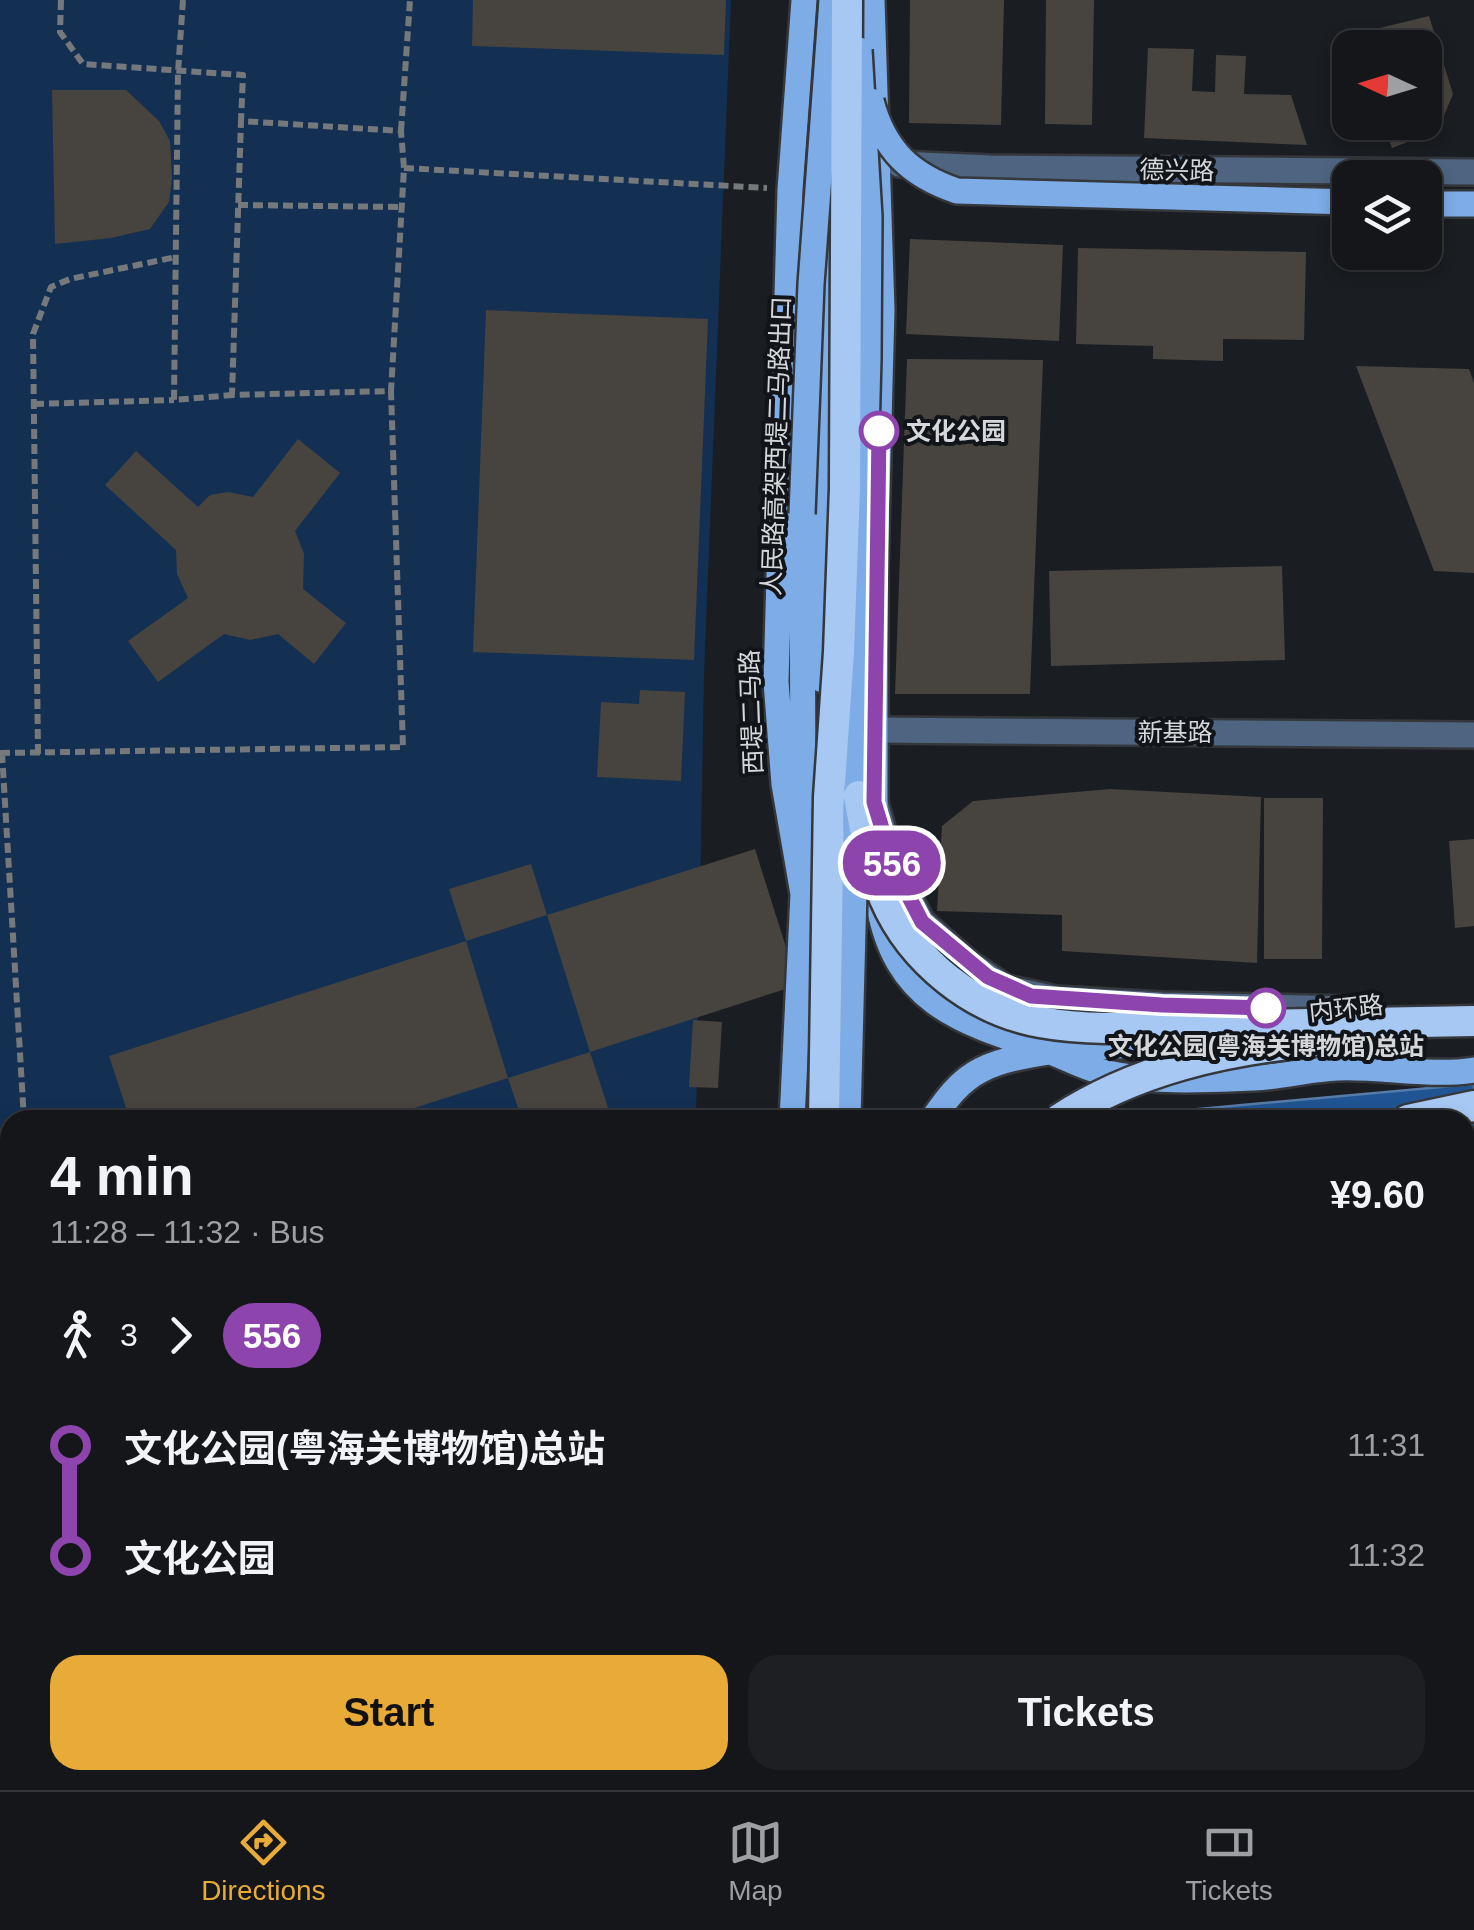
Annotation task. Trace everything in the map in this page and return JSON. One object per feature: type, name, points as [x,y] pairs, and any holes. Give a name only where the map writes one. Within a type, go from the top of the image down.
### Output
[{"type":"highway","points":[[824,1110],[829,798],[845,488],[847,0]]},
{"type":"highway","points":[[866,798],[876,869],[896,922],[935,970],[994,1008],[1038,1022],[1112,1027],[1474,1023]]},
{"type":"highway","name":"内环路","points":[[1076,1110],[1157,1070],[1200,1060],[1299,1042],[1474,1023]]},
{"type":"main road","name":"人民路高架西堤二马路出口","points":[[803,894],[802,514],[810,284],[832,0]]},
{"type":"main road","points":[[849,1110],[866,798],[870,216],[856,0]]},
{"type":"main road","points":[[872,0],[882,310],[875,730],[866,798],[880,913],[897,960],[908,978],[938,1008],[961,1021],[1051,1052]]},
{"type":"main road","points":[[803,894],[818,767],[824,656],[832,236],[804,9]]},
{"type":"main road","name":"西堤二马路","points":[[792,1110],[803,894],[784,784],[776,682],[790,190],[804,9]]},
{"type":"main road","points":[[859,46],[872,108],[892,150],[928,181],[957,191],[1332,201]]},
{"type":"main road","points":[[832,236],[880,163]]},
{"type":"main road","points":[[1442,204],[1474,204]]},
{"type":"main road","points":[[939,1110],[950,1094],[977,1072],[1001,1061],[1051,1052],[1206,1045],[1286,1054],[1336,1068],[1426,1073],[1474,1070]]},
{"type":"street","name":"德兴路","points":[[880,163],[990,168],[1474,172]]},
{"type":"street","name":"新基路","points":[[875,730],[1474,735]]},
{"type":"street","points":[[866,798],[894,868],[922,922],[970,964],[1006,988],[1056,1000],[1162,1005],[1474,1007]]},
{"type":"path","points":[[61,0],[60,32],[83,64],[243,75],[232,395]]},
{"type":"path","points":[[174,400],[178,72],[183,0]]},
{"type":"path","points":[[23,1110],[1,753],[402,747],[391,391],[410,0]]},
{"type":"path","points":[[242,121],[401,131]]},
{"type":"path","points":[[404,168],[790,190]]},
{"type":"path","points":[[238,204],[402,207]]},
{"type":"path","points":[[38,754],[33,334],[51,287],[70,279],[176,257]]},
{"type":"path","points":[[34,404],[391,391]]},
{"type":"shaded area","points":[[0,0],[731,0],[704,675],[696,1110],[0,1110]]},
{"type":"shaded area","points":[[1474,1084],[1474,1110],[1188,1110]]},
{"type":"building","points":[[473,0],[726,0],[724,55],[472,46]]},
{"type":"building","points":[[910,0],[1004,0],[1001,125],[909,123]]},
{"type":"building","points":[[1046,0],[1094,0],[1092,125],[1045,124]]},
{"type":"building","points":[[1429,16],[1433,30],[1381,30]]},
{"type":"building","points":[[1148,48],[1194,49],[1192,91],[1215,92],[1216,55],[1246,56],[1244,94],[1291,95],[1307,145],[1144,138]]},
{"type":"building","points":[[1442,58],[1453,94],[1442,120]]},
{"type":"building","points":[[52,90],[126,90],[159,121],[170,141],[172,178],[169,202],[150,229],[55,244]]},
{"type":"building","points":[[1390,140],[1412,140],[1392,148]]},
{"type":"building","points":[[910,239],[1063,245],[1059,341],[906,334]]},
{"type":"building","points":[[1078,248],[1306,252],[1304,340],[1223,339],[1223,361],[1153,359],[1153,346],[1076,344]]},
{"type":"building","points":[[486,310],[708,319],[694,660],[473,652]]},
{"type":"building","points":[[907,359],[1043,360],[1030,694],[895,694]]},
{"type":"building","points":[[1356,366],[1469,369],[1474,383],[1474,573],[1434,571]]},
{"type":"building","points":[[298,439],[340,473],[295,531],[304,554],[303,589],[346,623],[314,664],[278,634],[250,640],[224,634],[158,682],[128,641],[188,598],[177,574],[176,550],[105,485],[136,451],[198,507],[210,495],[228,492],[253,497]]},
{"type":"building","points":[[1282,566],[1285,660],[1051,666],[1049,571]]},
{"type":"building","points":[[640,690],[685,692],[681,781],[597,777],[601,702],[639,704]]},
{"type":"building","points":[[1110,789],[1261,797],[1257,963],[1062,951],[1062,915],[937,911],[942,826],[973,801]]},
{"type":"building","points":[[1264,798],[1323,798],[1322,959],[1264,959]]},
{"type":"building","points":[[1474,839],[1474,926],[1455,928],[1449,841]]},
{"type":"building","points":[[755,849],[798,985],[590,1052],[547,915]]},
{"type":"building","points":[[531,864],[547,915],[466,941],[449,889]]},
{"type":"building","points":[[466,941],[508,1078],[408,1110],[127,1110],[109,1056]]},
{"type":"building","points":[[693,1020],[722,1022],[718,1088],[689,1087]]},
{"type":"building","points":[[590,1052],[609,1110],[519,1110],[508,1078]]},
{"type":"bus line","name":"556","points":[[879,431],[874,802],[894,868],[922,922],[988,977],[1031,996],[1266,1008]]},
{"type":"place","name":"文化公园","points":[[879,431]]},
{"type":"place","name":"文化公园(粤海关博物馆)总站","points":[[1266,1008]]}]
